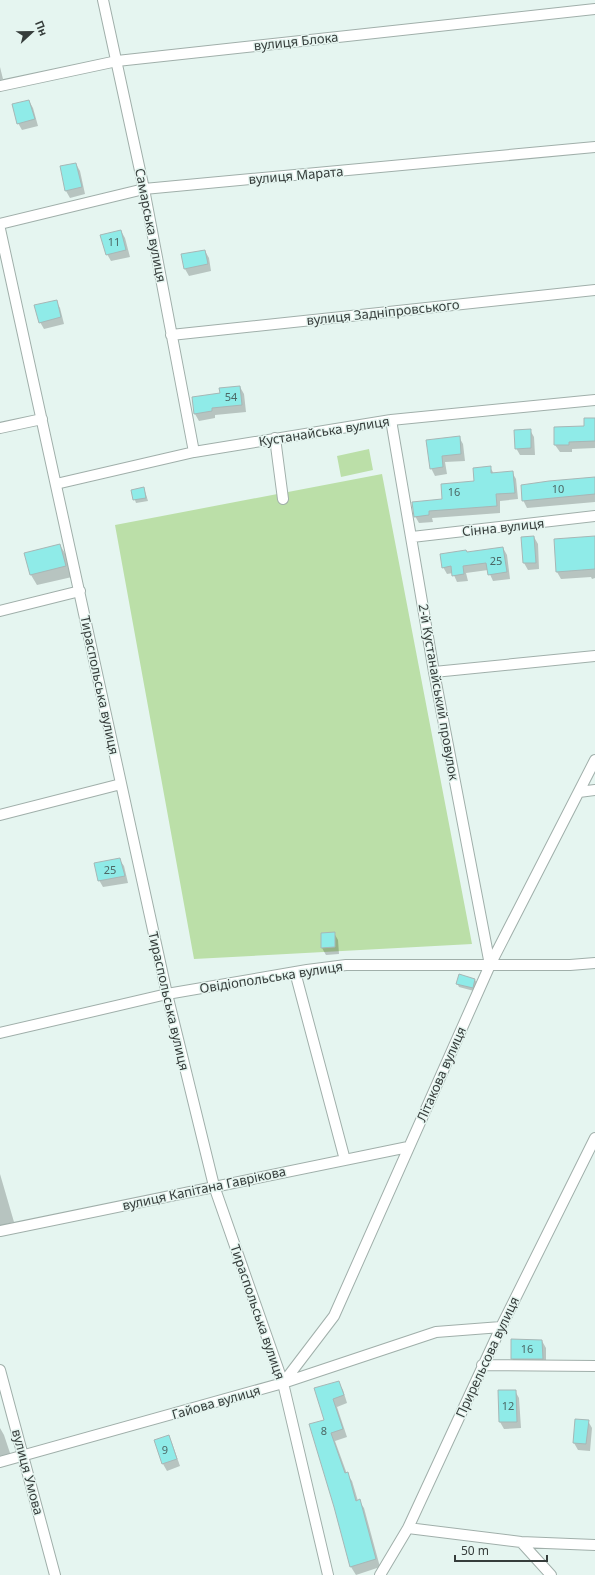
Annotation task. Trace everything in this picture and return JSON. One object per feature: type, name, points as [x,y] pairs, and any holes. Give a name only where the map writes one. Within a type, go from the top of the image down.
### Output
[{"type":"street","name":"Самарська вулиця","points":[[103,0],[144,189],[194,452]]},
{"type":"street","name":"вулиця Блока","points":[[0,86],[117,61],[595,9]]},
{"type":"street","name":"вулиця Марата","points":[[0,224],[144,189],[595,147]]},
{"type":"street","name":"Тираспольська вулиця","points":[[0,229],[80,591],[166,994],[214,1186],[282,1383],[328,1575]]},
{"type":"street","name":"вулиця Задніпровського","points":[[171,335],[595,290]]},
{"type":"street","name":"Кустанайська вулиця","points":[[56,484],[194,452],[275,438],[391,420],[595,400]]},
{"type":"street","points":[[0,428],[42,419]]},
{"type":"street","name":"2-й Кустанайський провулок","points":[[391,420],[434,672],[490,965]]},
{"type":"street","points":[[275,438],[283,499]]},
{"type":"street","name":"Сінна вулиця","points":[[412,537],[595,516]]},
{"type":"street","points":[[0,611],[80,591]]},
{"type":"street","points":[[434,672],[595,656]]},
{"type":"street","name":"Літакова вулиця","points":[[282,1383],[334,1316],[490,965],[595,760]]},
{"type":"street","points":[[0,816],[121,784]]},
{"type":"street","points":[[579,792],[595,790]]},
{"type":"street","name":"Овідіопольська вулиця","points":[[0,1033],[166,994],[295,972],[346,965],[570,965],[595,963]]},
{"type":"street","points":[[295,972],[345,1160]]},
{"type":"street","name":"Прирельсова вулиця","points":[[380,1575],[408,1528],[482,1365],[595,1138]]},
{"type":"street","name":"вулиця Капітана Гаврікова","points":[[0,1231],[408,1147]]},
{"type":"street","name":"Гайова вулиця","points":[[0,1462],[282,1383],[436,1332],[501,1327]]},
{"type":"street","points":[[482,1365],[595,1366]]},
{"type":"street","name":"вулиця Умова","points":[[0,1370],[55,1575]]},
{"type":"street","points":[[408,1528],[521,1542],[595,1545]]},
{"type":"street","points":[[521,1542],[551,1575]]},
{"type":"green space","points":[[369,449],[373,470],[341,477],[337,456]]},
{"type":"green space","points":[[382,474],[472,944],[194,959],[115,525]]},
{"type":"building","points":[[29,100],[35,119],[17,124],[12,104]]},
{"type":"building","points":[[76,163],[82,187],[65,191],[60,166]]},
{"type":"building","points":[[121,230],[126,250],[106,255],[100,235]]},
{"type":"building","points":[[205,250],[208,264],[184,269],[181,254]]},
{"type":"building","points":[[57,300],[61,317],[39,323],[34,305]]},
{"type":"building","points":[[240,386],[242,405],[212,408],[212,411],[194,414],[192,397],[220,393],[219,388]]},
{"type":"building","points":[[584,418],[595,418],[595,441],[569,442],[569,445],[554,445],[554,427],[584,426]]},
{"type":"building","points":[[531,429],[531,448],[515,449],[514,430]]},
{"type":"building","points":[[460,436],[461,454],[442,456],[443,467],[430,469],[426,440]]},
{"type":"building","points":[[491,466],[491,473],[513,471],[515,493],[496,494],[497,506],[429,511],[429,515],[414,517],[412,502],[442,499],[441,484],[474,481],[473,468]]},
{"type":"building","points":[[595,477],[595,494],[522,501],[521,485]]},
{"type":"building","points":[[144,487],[146,498],[133,500],[131,490]]},
{"type":"building","points":[[534,536],[536,563],[523,563],[521,537]]},
{"type":"building","points":[[595,536],[595,569],[556,572],[554,539]]},
{"type":"building","points":[[60,544],[66,566],[30,575],[24,553]]},
{"type":"building","points":[[503,547],[507,572],[488,575],[486,563],[463,566],[464,574],[452,576],[451,566],[442,568],[440,554]]},
{"type":"building","points":[[120,858],[125,876],[98,881],[94,863]]},
{"type":"building","points":[[335,932],[335,947],[321,948],[321,933]]},
{"type":"building","points":[[459,974],[475,979],[473,988],[456,984]]},
{"type":"building","points":[[511,1339],[542,1340],[543,1359],[511,1359]]},
{"type":"building","points":[[339,1381],[344,1395],[333,1399],[343,1429],[331,1433],[345,1473],[348,1472],[356,1501],[360,1499],[376,1559],[350,1567],[309,1424],[324,1420],[314,1388]]},
{"type":"building","points":[[498,1390],[516,1390],[517,1422],[499,1422]]},
{"type":"building","points":[[575,1419],[589,1420],[586,1444],[573,1443]]},
{"type":"building","points":[[169,1435],[177,1459],[162,1464],[154,1440]]}]
